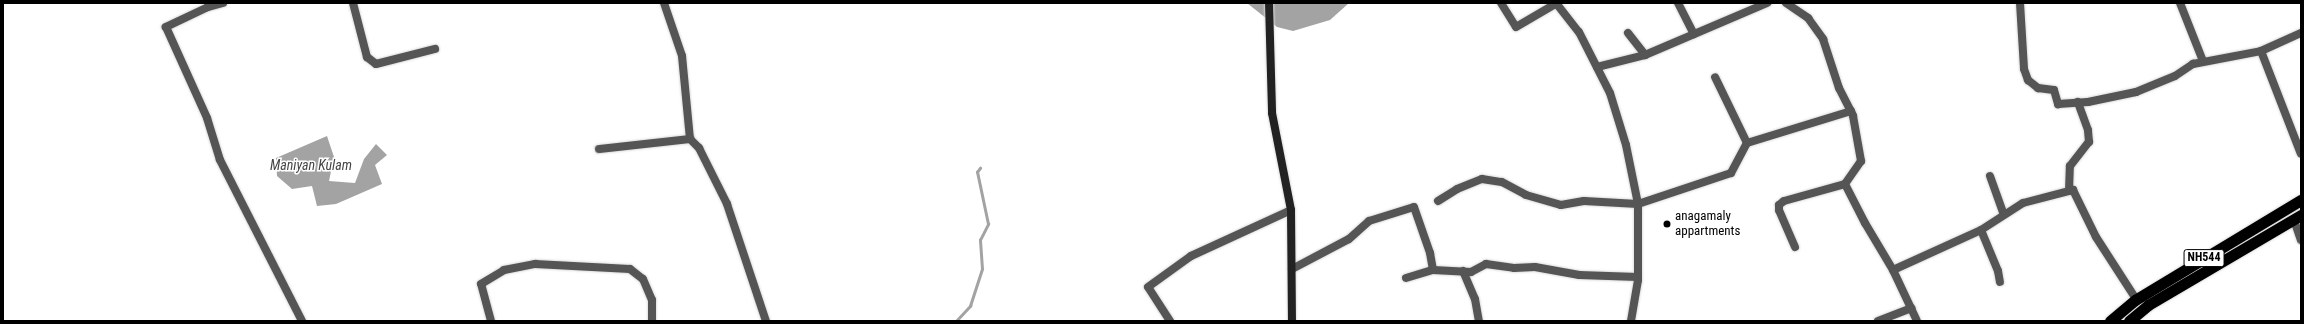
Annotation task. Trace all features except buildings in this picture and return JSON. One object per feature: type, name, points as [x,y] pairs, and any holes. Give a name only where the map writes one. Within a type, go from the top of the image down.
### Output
[{"type":"highway","name":"NH544","points":[[2110,321],[2136,299],[2301,200]]},
{"type":"highway","name":"NH544","points":[[2129,321],[2148,305],[2297,218]]},
{"type":"main road","points":[[1269,3],[1275,136],[1291,210],[1292,321]]},
{"type":"street","points":[[223,3],[208,7],[166,27],[207,118],[220,160],[302,321]]},
{"type":"street","points":[[353,3],[367,57],[376,64],[435,49]]},
{"type":"street","points":[[664,3],[682,56],[690,139],[698,148],[726,204],[766,321]]},
{"type":"street","points":[[1501,3],[1516,27],[1556,3],[1579,32],[1610,93],[1626,144],[1638,204],[1638,277],[1631,321]]},
{"type":"street","points":[[1678,3],[1694,34]]},
{"type":"street","points":[[1597,67],[1645,55],[1767,3]]},
{"type":"street","points":[[1786,3],[1808,18],[1824,39],[1839,88],[1850,112],[1861,161],[1845,184],[1779,204],[1779,210],[1795,247]]},
{"type":"street","points":[[2020,3],[2024,69],[2028,80],[2038,88],[2054,90],[2058,104],[2136,92],[2158,84],[2203,61],[2261,51],[2301,33]]},
{"type":"street","points":[[2180,3],[2203,61]]},
{"type":"street","points":[[1628,33],[1645,55]]},
{"type":"street","points":[[2261,51],[2301,154]]},
{"type":"street","points":[[1715,77],[1747,143]]},
{"type":"street","points":[[2069,191],[2070,166],[2089,142],[2088,130],[2078,102]]},
{"type":"street","points":[[1438,201],[1457,189],[1482,179],[1502,182],[1526,195],[1560,205],[1584,201],[1638,204],[1731,173],[1747,143],[1850,112]]},
{"type":"street","points":[[599,149],[690,139]]},
{"type":"street","points":[[1990,176],[2004,215]]},
{"type":"street","points":[[1845,184],[1865,223],[1893,270],[1917,321]]},
{"type":"street","points":[[1893,270],[1981,230],[2023,204],[2073,190],[2096,237],[2136,299]]},
{"type":"street","points":[[1292,268],[1349,239],[1370,221],[1414,207],[1430,252],[1433,270]]},
{"type":"street","points":[[1170,321],[1148,287],[1191,256],[1291,210]]},
{"type":"street","points":[[2297,218],[2301,240]]},
{"type":"street","points":[[1981,230],[1998,271],[2000,282]]},
{"type":"street","points":[[491,321],[481,284],[504,270],[535,264],[630,270],[643,279],[652,300],[652,321]]},
{"type":"street","points":[[1406,278],[1433,270],[1471,272],[1486,264],[1514,268],[1535,266],[1580,275],[1638,277]]},
{"type":"street","points":[[1463,271],[1475,299],[1479,321]]},
{"type":"street","points":[[1878,321],[1912,308]]},
{"type":"water","points":[[1247,3],[1349,3],[1330,20],[1293,31],[1277,27]]},
{"type":"water","name":"Maniyan Kulam","points":[[327,136],[334,157],[329,181],[355,183],[364,159],[376,144],[387,155],[375,165],[382,184],[336,204],[317,206],[312,186],[292,189],[277,176],[276,158]]},
{"type":"waterway","points":[[956,321],[970,306],[982,269],[980,240],[988,224],[977,172],[980,168]]},
{"type":"place","name":"anagamaly appartments","points":[[1667,224]]}]
